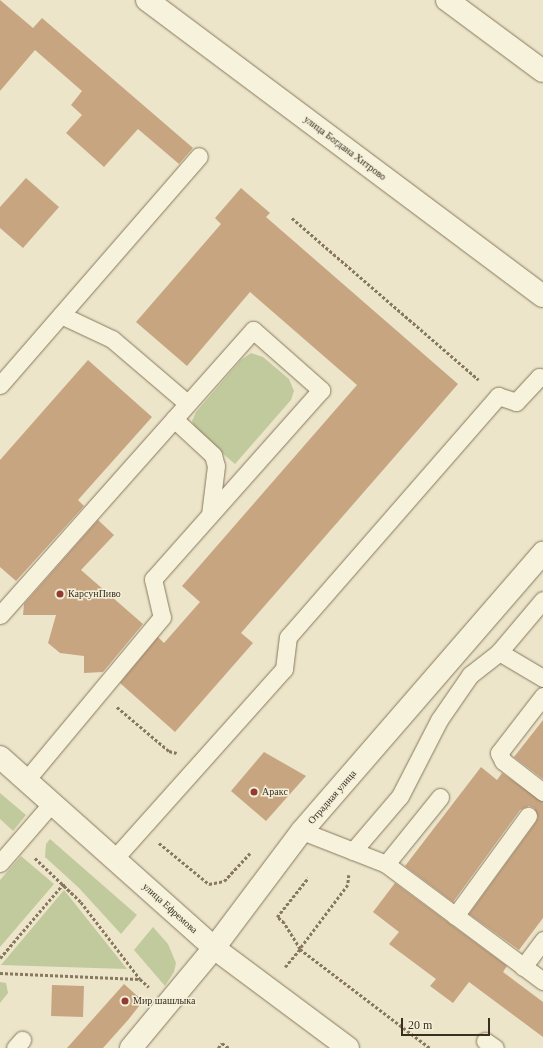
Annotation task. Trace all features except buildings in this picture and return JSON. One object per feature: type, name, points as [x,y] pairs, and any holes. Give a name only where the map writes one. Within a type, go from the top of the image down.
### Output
[{"type":"street","name":"улица Богдана Хитрово","points":[[147,0],[543,296]]},
{"type":"street","points":[[447,0],[543,71]]},
{"type":"street","name":"Отрадная улица","points":[[131,1048],[214,948],[302,831],[543,553]]},
{"type":"street","name":"улица Ефремова","points":[[0,758],[214,948],[348,1048]]},
{"type":"lane","points":[[0,385],[199,156]]},
{"type":"lane","points":[[61,315],[112,339],[187,403]]},
{"type":"lane","points":[[0,615],[252,330],[321,390],[153,579],[162,618],[26,780]]},
{"type":"lane","points":[[114,859],[284,669],[288,637],[498,396],[516,402],[539,377],[543,378]]},
{"type":"lane","points":[[174,419],[214,455],[216,466],[210,515]]},
{"type":"lane","points":[[353,851],[400,796],[439,720],[470,675],[499,652],[543,600]]},
{"type":"lane","points":[[499,652],[543,678]]},
{"type":"lane","points":[[543,696],[499,753],[502,761],[543,792]]},
{"type":"lane","points":[[386,864],[440,797]]},
{"type":"lane","points":[[0,863],[52,803]]},
{"type":"lane","points":[[455,916],[528,816]]},
{"type":"lane","points":[[302,831],[386,864],[543,981]]},
{"type":"lane","points":[[524,967],[543,940]]},
{"type":"path","points":[[292,218],[482,383]]},
{"type":"path","points":[[113,703],[169,751],[180,752]]},
{"type":"path","points":[[142,828],[209,884],[224,881],[255,847]]},
{"type":"path","points":[[0,973],[140,979],[64,883],[17,843]]},
{"type":"path","points":[[285,967],[300,950],[348,885],[353,851]]},
{"type":"path","points":[[308,878],[276,917],[284,923],[300,950],[430,1048]]},
{"type":"path","points":[[0,958],[64,883]]},
{"type":"path","points":[[218,1048],[222,1043],[228,1048]]},
{"type":"green space","points":[[251,353],[263,357],[289,379],[294,391],[291,400],[235,464],[196,431],[192,421],[196,412],[241,360]]},
{"type":"green space","points":[[0,793],[26,815],[13,831],[0,819]]},
{"type":"green space","points":[[50,839],[137,915],[121,934],[79,888],[45,857],[46,844]]},
{"type":"green space","points":[[21,856],[54,884],[0,947],[0,880]]},
{"type":"green space","points":[[64,890],[127,969],[1,965]]},
{"type":"green space","points":[[153,927],[168,944],[176,963],[174,972],[165,986],[134,950]]},
{"type":"green space","points":[[0,982],[6,983],[8,993],[0,1003]]},
{"type":"place","name":"КарсунПиво","points":[[60,594]]},
{"type":"place","name":"Аракc","points":[[254,792]]},
{"type":"place","name":"Мир шашлыка","points":[[125,1001]]}]
